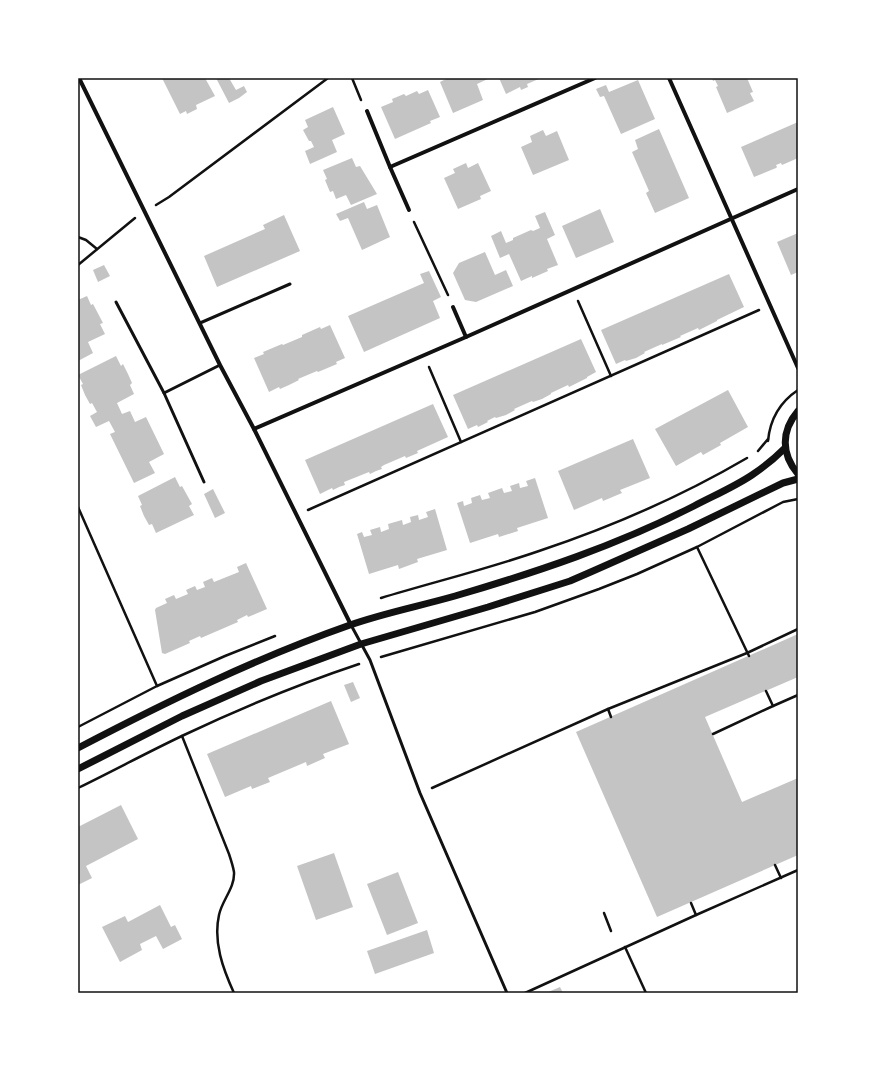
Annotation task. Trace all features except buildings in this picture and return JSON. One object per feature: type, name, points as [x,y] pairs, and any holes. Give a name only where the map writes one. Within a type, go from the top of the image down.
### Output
[{"type":"street","points":[[79,78],[220,365],[254,429],[352,624]]},
{"type":"street","points":[[390,167],[595,78]]},
{"type":"street","points":[[669,78],[798,368]]},
{"type":"street","points":[[367,112],[408,210]]},
{"type":"street","points":[[254,429],[466,338],[798,189]]},
{"type":"street","points":[[453,307],[466,338]]},
{"type":"street","points":[[798,411],[793,417],[788,428],[785,440],[785,448],[790,465],[798,474]]},
{"type":"street","points":[[78,748],[231,672],[352,624],[540,570],[620,540],[670,518],[741,482],[771,461],[785,448]]},
{"type":"street","points":[[78,769],[182,716],[261,681],[361,644],[488,607],[570,581],[688,529],[783,483],[798,479]]},
{"type":"lane","points":[[200,323],[290,284]]},
{"type":"lane","points":[[116,302],[164,393],[204,482]]},
{"type":"lane","points":[[164,393],[220,365]]},
{"type":"lane","points":[[352,624],[370,660],[420,793],[507,993]]},
{"type":"path","points":[[78,265],[133,219],[169,197],[328,78]]},
{"type":"path","points":[[352,78],[367,112]]},
{"type":"path","points":[[408,210],[453,307]]},
{"type":"path","points":[[78,237],[86,240],[97,249]]},
{"type":"path","points":[[573,290],[611,376]]},
{"type":"path","points":[[297,515],[770,305]]},
{"type":"path","points":[[424,356],[461,442]]},
{"type":"path","points":[[754,454],[768,439]]},
{"type":"path","points":[[378,599],[488,568],[545,550],[610,525],[681,493],[750,457]]},
{"type":"path","points":[[78,788],[182,736],[247,706],[370,660],[535,612],[575,598],[637,574],[697,547],[783,502],[798,499]]},
{"type":"path","points":[[78,506],[157,686]]},
{"type":"path","points":[[697,547],[748,655]]},
{"type":"path","points":[[420,793],[608,709],[748,655],[798,630]]},
{"type":"path","points":[[78,727],[157,686],[224,656],[277,635]]},
{"type":"path","points":[[766,692],[773,706]]},
{"type":"path","points":[[713,734],[798,695]]},
{"type":"path","points":[[608,709],[611,717]]},
{"type":"path","points":[[182,736],[229,854],[234,871],[233,883],[218,917],[217,936],[220,958],[226,977],[234,993]]},
{"type":"path","points":[[775,865],[781,878]]},
{"type":"path","points":[[525,993],[798,870]]},
{"type":"path","points":[[691,903],[696,915]]},
{"type":"path","points":[[604,913],[611,931]]},
{"type":"path","points":[[625,947],[646,993]]}]
